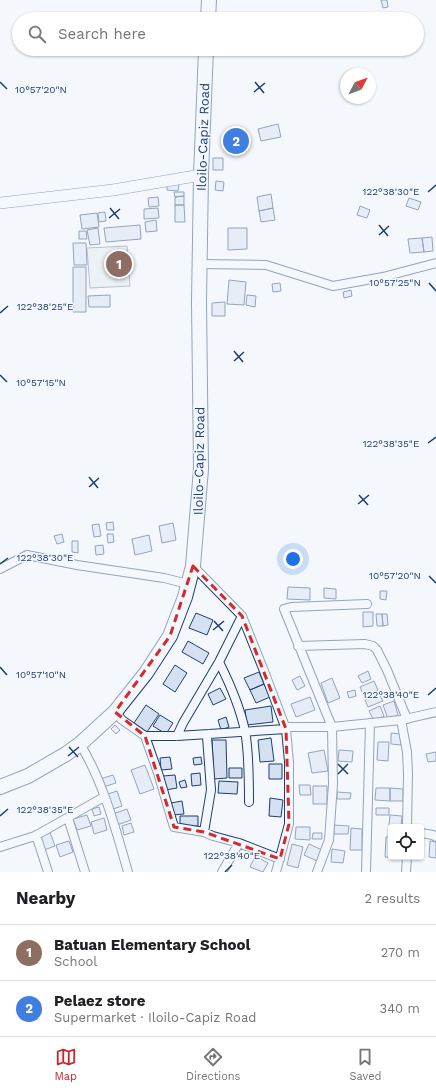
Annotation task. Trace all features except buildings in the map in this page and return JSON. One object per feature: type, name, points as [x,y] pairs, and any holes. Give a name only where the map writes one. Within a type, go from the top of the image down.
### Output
[{"type":"highway","points":[[208,12],[209,0]]},
{"type":"highway","name":"Iloilo-Capiz Road","points":[[0,787],[28,776],[66,754],[80,744],[115,712],[146,673],[170,636],[185,597],[193,566],[201,469],[199,335],[201,175],[206,56]]},
{"type":"street","points":[[0,203],[113,190],[201,175]]},
{"type":"street","points":[[200,264],[266,265],[333,286],[383,277],[436,264]]},
{"type":"street","points":[[0,569],[27,555],[92,568],[164,578],[188,584]]},
{"type":"street","points":[[193,566],[242,616],[286,729],[290,762],[289,824],[276,872]]},
{"type":"street","points":[[317,872],[330,840],[333,784],[332,727],[284,609],[291,607],[367,604]]},
{"type":"street","points":[[177,736],[219,662],[242,616]]},
{"type":"street","points":[[298,646],[365,644],[372,646],[377,650],[387,670],[404,719],[408,774],[407,824]]},
{"type":"street","points":[[219,662],[235,697],[245,732],[249,802]]},
{"type":"street","points":[[115,712],[122,720],[145,736],[177,736],[245,732],[286,729],[290,727],[332,727],[404,719],[436,712]]},
{"type":"street","points":[[366,872],[370,723]]},
{"type":"street","points":[[204,832],[211,790],[207,737],[209,734]]},
{"type":"street","points":[[145,736],[174,827],[204,832],[239,843],[280,859]]},
{"type":"street","points":[[80,744],[90,761],[104,797],[128,872]]},
{"type":"street","points":[[0,847],[36,835],[104,797]]},
{"type":"street","points":[[68,818],[85,872]]},
{"type":"street","points":[[424,834],[433,835],[436,837]]},
{"type":"street","points":[[36,835],[48,872]]},
{"type":"street","points":[[222,872],[239,843]]},
{"type":"street","points":[[406,860],[406,872]]},
{"type":"highlighted area","points":[[193,566],[242,616],[286,729],[289,824],[280,859],[204,832],[174,827],[145,736],[115,712],[170,636]]},
{"type":"shaded area","points":[[127,246],[130,286],[90,288],[87,248]]},
{"type":"place","name":"Pelaez store","points":[[236,141]]},
{"type":"place","name":"Batuan Elementary School","points":[[119,264]]}]
